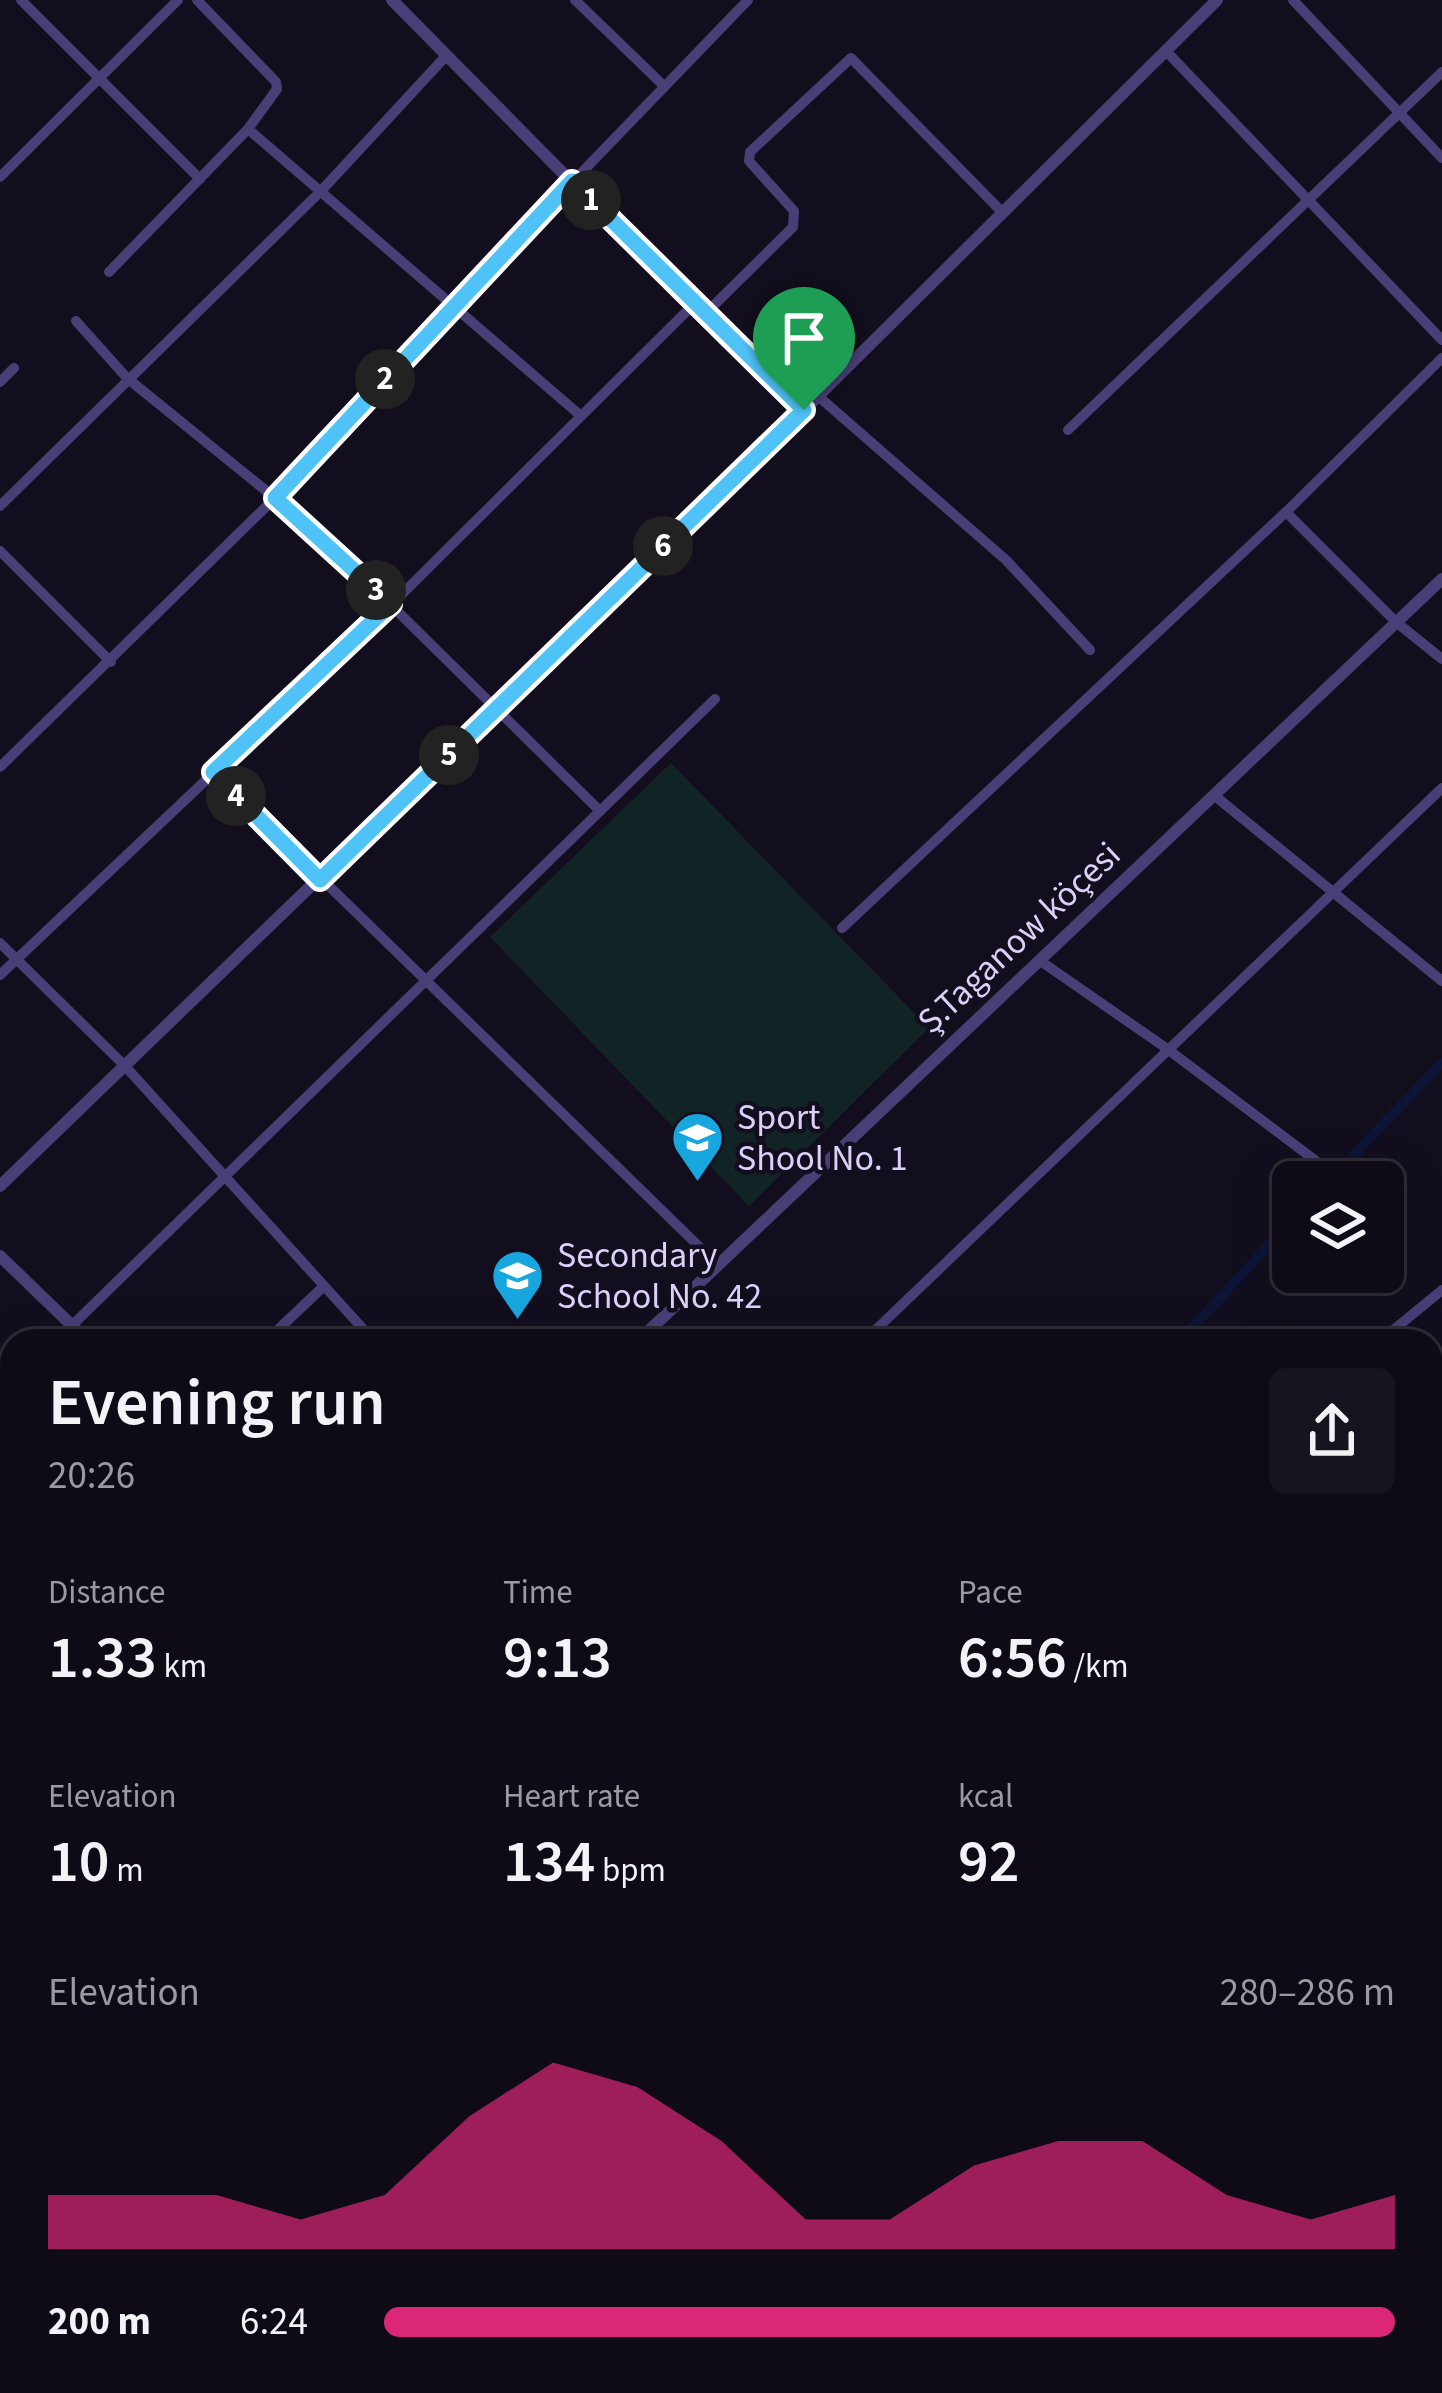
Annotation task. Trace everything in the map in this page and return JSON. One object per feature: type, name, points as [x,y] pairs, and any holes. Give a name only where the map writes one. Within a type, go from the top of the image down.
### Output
[{"type":"street","points":[[21,0],[200,179]]},
{"type":"street","points":[[0,177],[178,0]]},
{"type":"street","points":[[110,272],[274,96],[276,82],[197,0]]},
{"type":"street","points":[[392,0],[804,410]]},
{"type":"street","points":[[574,0],[664,86]]},
{"type":"street","points":[[0,767],[275,498],[748,0]]},
{"type":"street","points":[[0,1186],[804,410],[1216,0]]},
{"type":"street","points":[[1292,0],[1442,158]]},
{"type":"street","points":[[1166,51],[1442,340]]},
{"type":"street","points":[[0,506],[321,190],[446,56]]},
{"type":"street","points":[[0,975],[391,604],[581,416],[793,227],[794,211],[749,161],[750,152],[851,58],[1003,213]]},
{"type":"street","points":[[1068,430],[1442,72]]},
{"type":"street","points":[[248,129],[581,416]]},
{"type":"street","points":[[76,321],[128,378],[275,498],[391,604],[600,811]]},
{"type":"street","points":[[842,928],[1286,512],[1442,358]]},
{"type":"street","points":[[0,382],[14,368]]},
{"type":"street","points":[[818,396],[1006,560],[1090,650]]},
{"type":"street","points":[[1286,512],[1396,622],[1442,659]]},
{"type":"street","points":[[0,551],[111,662]]},
{"type":"street","name":"Ş.Taganow köçesi","points":[[650,1329],[1442,579]]},
{"type":"street","points":[[67,1329],[715,699]]},
{"type":"street","points":[[213,772],[717,1264]]},
{"type":"street","points":[[876,1329],[1442,788]]},
{"type":"street","points":[[1215,796],[1442,981]]},
{"type":"street","points":[[0,943],[125,1066],[363,1329]]},
{"type":"street","points":[[1039,960],[1316,1161]]},
{"type":"street","points":[[0,1256],[76,1329]]},
{"type":"street","points":[[279,1329],[324,1286]]},
{"type":"street","points":[[1395,1329],[1442,1290]]},
{"type":"shaded area","points":[[671,763],[929,1028],[749,1206],[490,937]]},
{"type":"waterway","points":[[1348,1161],[1442,1063]]},
{"type":"waterway","points":[[1191,1329],[1272,1242]]},
{"type":"place","name":"Sport Shool No. 1","points":[[698,1184]]},
{"type":"place","name":"Secondary School No. 42","points":[[518,1322]]},
{"type":"route","points":[[572,181],[804,410],[320,880],[213,772],[391,604],[275,498],[572,181]]}]
